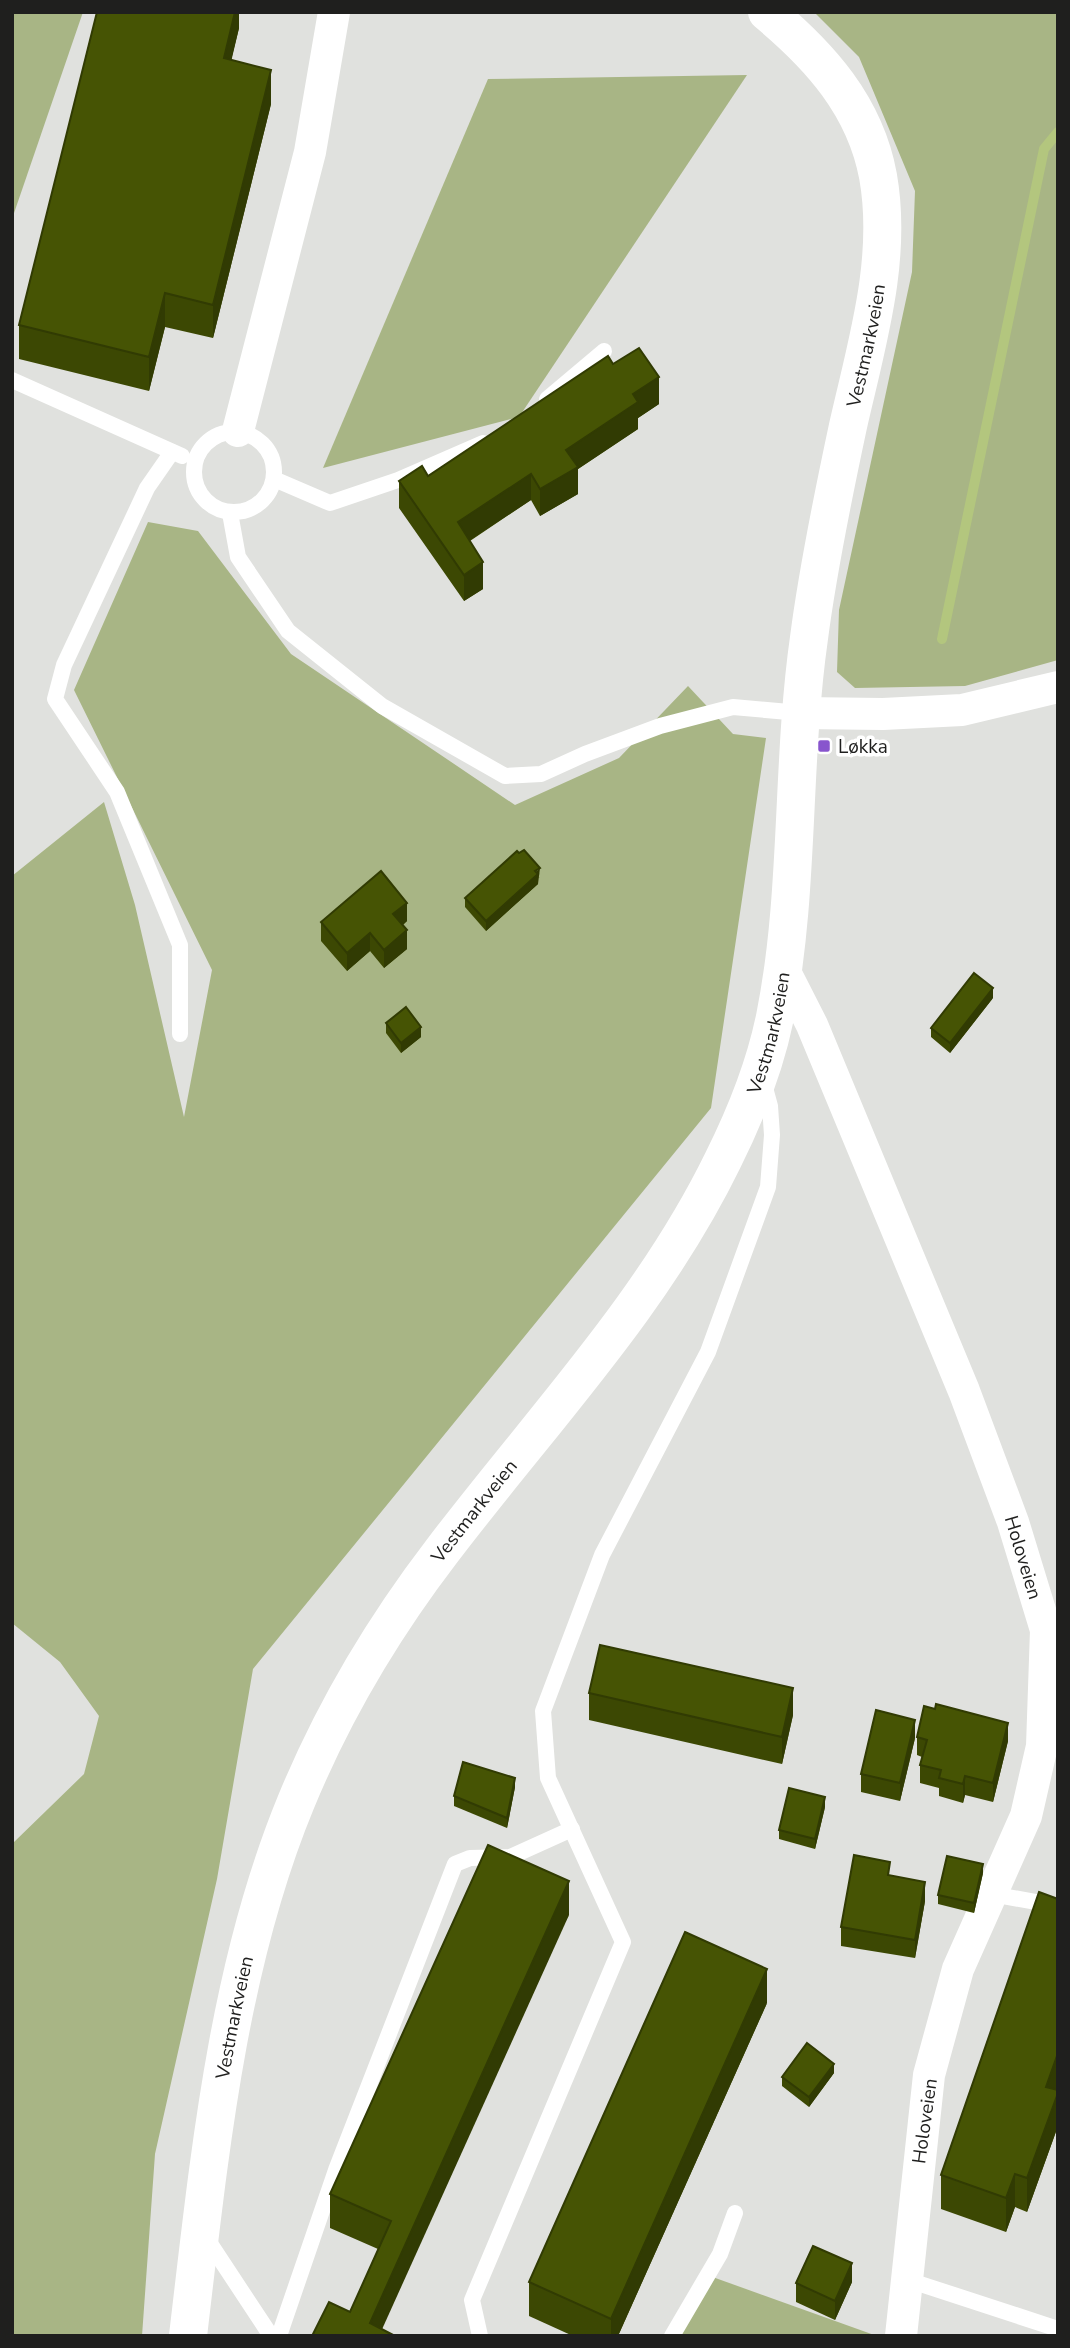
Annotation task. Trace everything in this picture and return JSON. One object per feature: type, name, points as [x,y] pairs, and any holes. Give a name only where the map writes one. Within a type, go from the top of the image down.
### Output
[{"type":"street","points":[[238,431],[310,152],[334,12]]},
{"type":"street","name":"Vestmarkveien","points":[[188,2336],[219,2088],[249,1953],[295,1803],[365,1661],[428,1571],[632,1311],[684,1233],[724,1158],[760,1072],[774,1023],[783,968],[800,713],[809,636],[835,489],[871,323],[882,253],[883,210],[877,170],[857,113],[836,78],[767,12]]},
{"type":"street","points":[[800,713],[883,714],[962,710],[1058,687]]},
{"type":"street","name":"Holoveien","points":[[783,968],[812,1025],[964,1391],[1013,1522],[1046,1630],[1042,1746],[1026,1816],[958,1969],[929,2075],[901,2336]]},
{"type":"lane","points":[[536,408],[604,351]]},
{"type":"lane","points":[[12,380],[194,461]]},
{"type":"lane","points":[[238,431],[258,439],[272,457],[274,479],[266,497],[250,510],[230,513],[208,504],[194,485],[194,461],[203,444],[218,434],[238,431]]},
{"type":"lane","points":[[274,479],[330,502],[398,480],[495,438]]},
{"type":"lane","points":[[172,452],[147,488],[64,665],[55,699],[117,792],[180,945],[180,1034]]},
{"type":"lane","points":[[230,513],[238,557],[288,631],[382,706],[505,776],[541,774],[660,726],[733,707],[800,713]]},
{"type":"lane","points":[[480,2336],[472,2300],[623,1942],[548,1778],[543,1711],[602,1555],[708,1352],[768,1187],[772,1135],[770,1106],[760,1072]]},
{"type":"lane","points":[[279,2336],[336,2170],[455,1864],[470,1858],[510,1857],[572,1829]]},
{"type":"lane","points":[[990,1894],[1058,1906]]},
{"type":"lane","points":[[672,2336],[720,2254],[735,2213]]},
{"type":"lane","points":[[200,2230],[271,2336]]},
{"type":"lane","points":[[908,2280],[1058,2329]]},
{"type":"green space","points":[[12,12],[83,12],[12,219]]},
{"type":"green space","points":[[814,12],[1058,12],[1058,660],[965,686],[855,688],[837,672],[839,610],[912,272],[915,191],[859,57]]},
{"type":"green space","points":[[747,75],[519,417],[323,468],[488,79]]},
{"type":"green space","points":[[148,522],[198,531],[291,654],[515,805],[619,758],[688,686],[733,734],[766,738],[711,1108],[253,1669],[217,1879],[155,2154],[142,2336],[12,2336],[12,1844],[84,1774],[99,1716],[60,1662],[12,1623],[12,876],[104,802],[135,905],[184,1117],[212,970],[74,690]]},
{"type":"green space","points":[[707,2275],[877,2336],[671,2336]]},
{"type":"building","points":[[97,12],[235,12],[224,58],[271,70],[213,305],[165,293],[149,357],[19,325]]},
{"type":"building","points":[[639,348],[659,377],[633,394],[638,402],[566,450],[578,467],[540,489],[531,474],[458,522],[483,562],[464,575],[399,481],[422,466],[428,476],[608,356],[613,364]]},
{"type":"building","points":[[524,850],[540,868],[535,871],[538,874],[486,921],[465,898],[517,851],[519,853]]},
{"type":"building","points":[[381,871],[407,903],[393,914],[407,930],[384,950],[370,933],[347,953],[321,922]]},
{"type":"building","points":[[974,973],[993,988],[950,1043],[931,1028]]},
{"type":"building","points":[[406,1007],[421,1027],[401,1043],[386,1023]]},
{"type":"building","points":[[600,1645],[793,1688],[782,1737],[589,1693]]},
{"type":"building","points":[[936,1704],[1008,1723],[993,1783],[965,1776],[963,1784],[939,1778],[941,1770],[920,1765],[927,1740],[917,1737],[924,1706],[935,1709]]},
{"type":"building","points":[[876,1710],[915,1720],[900,1783],[861,1774]]},
{"type":"building","points":[[463,1762],[515,1778],[507,1818],[454,1796]]},
{"type":"building","points":[[789,1788],[825,1797],[815,1839],[779,1830]]},
{"type":"building","points":[[488,1845],[569,1881],[370,2323],[395,2336],[312,2336],[329,2302],[350,2312],[391,2221],[330,2194]]},
{"type":"building","points":[[854,1855],[890,1862],[888,1875],[925,1882],[915,1940],[841,1927]]},
{"type":"building","points":[[947,1856],[983,1864],[974,1903],[938,1895]]},
{"type":"building","points":[[1039,1892],[1058,1899],[1058,2053],[1046,2087],[1058,2090],[1058,2093],[1027,2178],[1015,2174],[1006,2198],[941,2175]]},
{"type":"building","points":[[685,1932],[767,1969],[611,2319],[529,2282]]},
{"type":"building","points":[[807,2043],[834,2064],[809,2097],[782,2077]]},
{"type":"building","points":[[813,2246],[852,2263],[835,2301],[796,2283]]},
{"type":"waterway","points":[[942,639],[1044,149],[1058,132]]},
{"type":"place","name":"Løkka","points":[[824,746]]}]
